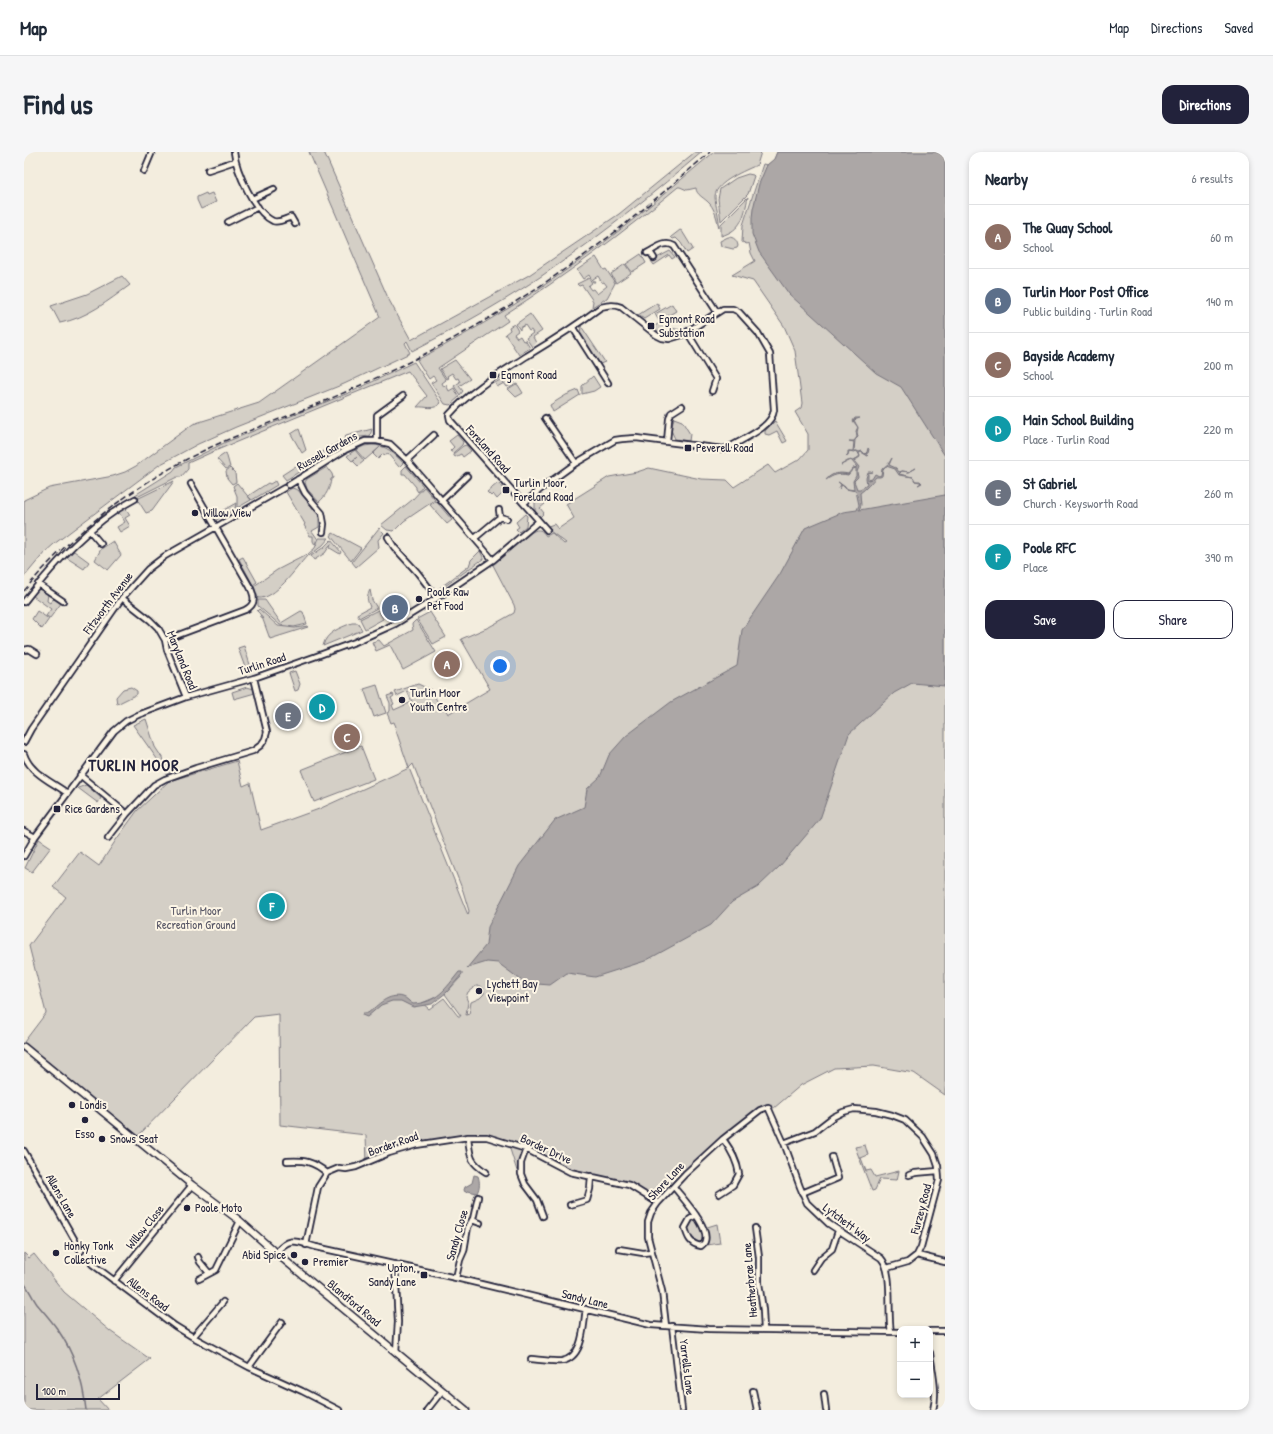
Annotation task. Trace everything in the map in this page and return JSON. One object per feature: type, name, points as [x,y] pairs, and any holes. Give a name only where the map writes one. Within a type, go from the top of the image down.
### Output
[{"type":"main road","name":"Blandford Road","points":[[24,1046],[192,1185],[240,1221],[276,1253],[466,1410]]},
{"type":"street","points":[[144,171],[152,152]]},
{"type":"street","points":[[234,152],[235,161],[243,181],[258,207],[272,221],[278,222],[291,217],[295,224]]},
{"type":"street","points":[[208,170],[235,161]]},
{"type":"street","points":[[252,199],[274,189]]},
{"type":"street","points":[[228,222],[258,207]]},
{"type":"street","points":[[654,258],[649,252],[665,244],[674,246],[717,312]]},
{"type":"street","points":[[524,503],[576,463],[609,443],[622,438],[636,438],[720,449],[726,448],[761,429],[773,416],[774,410],[771,359],[766,346],[746,318],[733,309],[726,308],[717,312],[687,332],[673,339],[662,338],[656,335],[626,310],[615,305],[601,307],[573,328],[608,383]]},
{"type":"street","name":"Foreland Road","points":[[547,530],[450,420],[449,415],[462,400],[487,382],[573,328]]},
{"type":"street","points":[[687,332],[716,379],[712,392]]},
{"type":"street","name":"Russell Gardens","points":[[377,441],[377,415],[403,396]]},
{"type":"street","points":[[667,442],[671,413],[682,406]]},
{"type":"street","points":[[545,418],[576,463]]},
{"type":"street","points":[[407,460],[434,435]]},
{"type":"street","name":"Russell Gardens","points":[[289,485],[354,446],[365,442],[377,441],[390,444],[407,460],[493,560]]},
{"type":"street","points":[[441,501],[467,476]]},
{"type":"street","points":[[298,479],[305,493],[322,513],[324,524],[323,532]]},
{"type":"street","points":[[165,640],[245,610],[253,604],[254,596],[250,587],[191,484]]},
{"type":"street","name":"Fitzworth Avenue","points":[[24,742],[31,729],[122,598],[148,569],[165,556],[284,488]]},
{"type":"street","points":[[24,602],[58,561],[90,531],[122,506],[135,499]]},
{"type":"street","points":[[499,510],[500,516]]},
{"type":"street","points":[[475,538],[500,516]]},
{"type":"street","points":[[500,516],[507,519]]},
{"type":"street","name":"Turlin Road","points":[[24,856],[35,837],[114,730],[126,721],[186,697],[254,678],[314,657],[395,624],[493,560],[539,521]]},
{"type":"street","points":[[90,531],[101,544]]},
{"type":"street","points":[[388,537],[394,547],[417,572],[437,598]]},
{"type":"street","points":[[38,584],[63,601]]},
{"type":"street","name":"Maryland Road","points":[[122,598],[158,628],[165,640],[186,697]]},
{"type":"street","points":[[24,650],[29,649],[38,654]]},
{"type":"street","points":[[108,838],[127,814],[154,785],[165,779],[196,768],[253,751],[261,745],[267,732],[254,678]]},
{"type":"street","points":[[24,754],[32,769],[67,793]]},
{"type":"street","points":[[80,775],[127,814]]},
{"type":"street","points":[[24,831],[35,837]]},
{"type":"street","name":"Shore Lane","points":[[666,1326],[662,1291],[648,1237],[648,1222],[651,1213],[674,1186],[723,1139],[760,1110],[768,1107]]},
{"type":"street","name":"Lytchett Way","points":[[768,1107],[784,1143],[807,1203],[828,1224],[881,1258],[887,1268]]},
{"type":"street","name":"Furzey Road","points":[[784,1143],[815,1131],[833,1117],[854,1109],[876,1111],[892,1115],[905,1120],[914,1127],[923,1137],[934,1154],[938,1166],[939,1180],[921,1247],[917,1255]]},
{"type":"street","name":"Border Drive","points":[[468,1138],[487,1137],[526,1149],[570,1172],[628,1185],[658,1203]]},
{"type":"street","points":[[468,1138],[472,1160],[486,1172]]},
{"type":"street","name":"Border Road","points":[[327,1173],[339,1168],[346,1169],[356,1167],[389,1153],[416,1144],[468,1138]]},
{"type":"street","points":[[719,1194],[733,1185],[739,1174],[733,1154],[723,1139]]},
{"type":"street","points":[[526,1149],[521,1163],[521,1174],[525,1184],[537,1200],[543,1216]]},
{"type":"street","name":"Allens Lane","points":[[24,1151],[81,1251]]},
{"type":"street","points":[[802,1193],[838,1178],[832,1157]]},
{"type":"street","points":[[286,1161],[302,1160],[319,1166],[327,1173],[318,1187],[306,1244]]},
{"type":"street","points":[[909,1175],[938,1171]]},
{"type":"street","points":[[570,1205],[587,1200],[591,1176]]},
{"type":"street","name":"Willow Close","points":[[114,1281],[192,1185]]},
{"type":"street","points":[[674,1186],[696,1215],[702,1223],[706,1235],[705,1242],[701,1246],[695,1245],[688,1239],[685,1228],[690,1219],[696,1215]]},
{"type":"street","name":"Sandy Close","points":[[456,1278],[460,1260],[464,1251],[468,1227],[472,1220],[478,1197]]},
{"type":"street","points":[[472,1220],[480,1223]]},
{"type":"street","points":[[199,1279],[216,1270],[240,1221]]},
{"type":"street","name":"Heatherbrae Lane","points":[[755,1228],[759,1256],[758,1283],[763,1310],[764,1330]]},
{"type":"street","points":[[813,1270],[821,1258],[832,1249],[838,1231]]},
{"type":"street","points":[[67,1238],[72,1235]]},
{"type":"street","name":"Sandy Lane","points":[[276,1253],[284,1244],[292,1240],[296,1240],[306,1244],[651,1325],[709,1329],[897,1332]]},
{"type":"street","points":[[619,1249],[644,1253],[651,1252]]},
{"type":"street","points":[[891,1332],[887,1268],[908,1262],[917,1255],[945,1262]]},
{"type":"street","points":[[198,1257],[202,1266],[209,1273]]},
{"type":"street","name":"Allens Road","points":[[92,1264],[175,1326],[193,1337],[249,1367],[339,1410]]},
{"type":"street","points":[[395,1264],[398,1322],[396,1352]]},
{"type":"street","points":[[193,1337],[223,1302]]},
{"type":"street","points":[[531,1359],[561,1361],[573,1356],[579,1348],[586,1309]]},
{"type":"street","points":[[249,1367],[282,1322]]},
{"type":"street","name":"Yarrells Lane","points":[[672,1326],[682,1410]]},
{"type":"street","points":[[933,1331],[945,1331]]},
{"type":"street","points":[[931,1362],[935,1391],[935,1402],[932,1410]]},
{"type":"street","points":[[427,1410],[442,1391]]},
{"type":"street","points":[[754,1391],[757,1410]]},
{"type":"street","points":[[824,1394],[826,1410]]},
{"type":"green space","points":[[309,152],[324,152],[389,300],[411,340],[529,275],[619,214],[695,152],[702,152],[649,196],[575,253],[539,278],[486,311],[412,351],[407,341],[405,343],[410,353],[344,384],[236,427],[198,444],[159,465],[54,544],[45,552],[25,576],[24,500],[49,488],[113,476],[125,472],[136,466],[193,424],[259,403],[380,317]]},
{"type":"green space","points":[[714,152],[761,152],[757,165],[732,177],[720,186],[717,191],[715,200],[719,228],[712,206],[699,195],[696,188],[687,190],[678,187],[593,254],[504,315],[508,321],[438,368],[446,380],[442,383],[444,387],[446,385],[449,391],[454,388],[459,397],[450,405],[445,404],[431,383],[436,380],[433,376],[429,379],[417,360],[465,334],[558,276],[616,233]]},
{"type":"green space","name":"Turlin Moor Recreation Ground","points":[[777,152],[945,152],[945,1095],[914,1073],[874,1066],[834,1068],[801,1085],[774,1108],[768,1107],[723,1139],[658,1203],[629,1185],[570,1172],[526,1149],[521,1174],[517,1171],[508,1143],[487,1137],[416,1145],[367,1163],[366,1135],[280,1125],[279,1014],[254,1017],[138,1136],[24,1042],[46,1013],[29,946],[66,897],[53,887],[80,852],[99,866],[137,811],[169,781],[237,761],[243,786],[250,783],[261,830],[319,809],[409,768],[394,722],[391,723],[387,713],[390,711],[390,703],[387,696],[393,694],[394,696],[391,698],[394,704],[392,705],[394,710],[412,702],[407,691],[397,696],[395,692],[418,684],[431,690],[440,706],[443,704],[448,714],[490,689],[461,639],[489,627],[514,613],[514,605],[493,565],[532,532],[537,530],[542,531],[546,536],[552,533],[564,544],[566,543],[550,531],[548,526],[554,524],[558,529],[574,518],[566,504],[609,477],[637,472],[649,468],[701,479],[727,480],[734,487],[768,465],[775,473],[800,459],[808,450],[808,434],[795,412],[801,408],[802,403],[795,351],[784,326],[753,281],[732,275],[755,261],[751,253],[749,243],[747,244],[742,242],[743,225],[763,164],[767,165],[774,160]],"holes":[[[413,764],[463,891],[469,911],[468,915],[409,768]],[[456,976],[461,977],[445,994],[461,1016],[458,1016],[444,998],[429,1009],[422,1003],[441,995]],[[476,986],[481,986],[484,990],[484,994],[480,998],[471,1002],[469,1014],[466,1015],[468,1002],[466,997],[468,992]]]},
{"type":"green space","points":[[748,174],[754,176],[748,194],[721,221],[718,199],[720,189],[736,178]]},
{"type":"green space","points":[[206,193],[207,195],[212,193],[216,202],[201,209],[197,197]]},
{"type":"green space","points":[[748,197],[743,216],[738,226],[734,230],[721,236],[721,224]]},
{"type":"green space","points":[[680,230],[693,249],[687,253],[676,238],[673,239],[671,237]]},
{"type":"green space","points":[[728,237],[734,238],[738,246],[737,248],[733,249],[721,246],[720,241]]},
{"type":"green space","points":[[670,251],[675,257],[672,259],[669,255],[654,265],[651,261]]},
{"type":"green space","points":[[641,254],[646,263],[632,272],[626,264]]},
{"type":"green space","points":[[596,257],[604,270],[606,269],[615,283],[607,298],[592,307],[593,301],[582,285],[579,286],[577,284],[589,278],[592,283],[588,286],[597,294],[607,286],[604,282],[602,283],[598,276],[593,279],[595,282],[593,282],[589,275],[583,279],[577,270]]},
{"type":"green space","points":[[625,264],[631,273],[616,283],[611,274]]},
{"type":"green space","points":[[122,276],[130,285],[88,313],[70,321],[60,323],[51,306],[87,294]]},
{"type":"green space","points":[[657,303],[660,309],[644,319],[638,315]]},
{"type":"green space","points":[[672,304],[676,311],[659,321],[655,314]]},
{"type":"green space","points":[[530,314],[542,331],[533,337],[536,343],[532,347],[526,338],[533,333],[531,330],[529,331],[525,325],[520,328],[520,330],[516,324]]},
{"type":"green space","points":[[663,321],[667,327],[680,330],[673,334],[666,334],[653,327]]},
{"type":"green space","points":[[514,324],[518,331],[514,334],[517,338],[520,336],[523,341],[525,340],[530,348],[519,355],[505,334],[510,330],[509,327]]},
{"type":"green space","points":[[581,326],[605,362],[600,364],[580,333]]},
{"type":"green space","points":[[455,360],[470,379],[459,386],[463,391],[460,395],[454,386],[460,382],[458,378],[456,379],[452,373],[447,376],[449,378],[447,379],[440,369]]},
{"type":"green space","points":[[414,362],[441,403],[433,408],[417,407],[427,396],[408,371],[210,453],[188,463],[188,469],[181,477],[177,477],[137,497],[135,495],[173,471],[176,467],[226,442],[351,392]]},
{"type":"green space","points":[[510,374],[515,382],[507,387],[504,383],[497,387],[495,383]]},
{"type":"green space","points":[[593,376],[600,387],[594,391],[582,394],[582,386]]},
{"type":"green space","points":[[516,384],[523,393],[516,397],[508,389]]},
{"type":"green space","points":[[578,390],[580,395],[553,412],[550,405],[566,395]]},
{"type":"green space","points":[[674,418],[682,421],[690,434],[689,441],[675,439],[671,430]]},
{"type":"green space","points":[[775,421],[787,441],[783,443],[777,431],[769,435],[765,434],[765,431]]},
{"type":"green space","points":[[299,429],[306,450],[302,453],[291,434]]},
{"type":"green space","points":[[372,429],[370,436],[360,437],[347,444],[344,442],[344,438],[346,436]]},
{"type":"green space","points":[[457,435],[463,442],[462,445],[453,453],[450,451],[454,447],[449,441]]},
{"type":"green space","points":[[340,441],[342,447],[316,462],[313,458]]},
{"type":"green space","points":[[372,445],[386,448],[403,463],[399,467],[388,454],[383,454],[378,459],[373,454],[380,447],[365,460],[356,450],[364,446]]},
{"type":"green space","points":[[466,445],[471,451],[463,457],[461,454],[455,457],[453,454]]},
{"type":"green space","points":[[355,450],[364,461],[358,466],[353,461],[357,457],[352,461],[347,456]]},
{"type":"green space","points":[[226,453],[230,467],[226,469],[217,459]]},
{"type":"green space","points":[[302,462],[305,468],[286,480],[282,475]]},
{"type":"green space","points":[[406,466],[423,486],[418,492],[416,487],[405,474],[402,474],[402,470]]},
{"type":"green space","points":[[327,467],[333,478],[331,479],[329,489],[319,502],[307,489],[305,482],[307,479]]},
{"type":"green space","points":[[230,468],[235,473],[236,482],[232,484],[227,478],[226,471]]},
{"type":"green space","points":[[174,481],[152,511],[146,513],[137,499]]},
{"type":"green space","points":[[275,481],[277,485],[252,500],[248,496],[268,483],[270,484]]},
{"type":"green space","points":[[237,483],[251,500],[237,508],[237,496],[233,486]]},
{"type":"green space","points":[[498,483],[505,491],[497,499],[493,494],[491,496],[487,492]]},
{"type":"green space","points":[[424,487],[435,500],[404,521],[394,531],[387,530],[381,525],[412,500]]},
{"type":"green space","points":[[292,488],[298,490],[319,516],[319,527],[312,531],[317,538],[315,545],[313,536],[310,536],[304,525],[305,524],[286,492]]},
{"type":"green space","points":[[542,495],[545,499],[543,502],[545,504],[540,508],[544,513],[540,517],[535,511],[535,501]]},
{"type":"green space","points":[[436,501],[452,520],[447,524],[430,505]]},
{"type":"green space","points":[[236,503],[235,509],[215,521],[212,518],[213,516]]},
{"type":"green space","points":[[125,507],[130,515],[125,518],[130,526],[120,532],[117,527],[125,522],[118,511]]},
{"type":"green space","points":[[525,514],[527,516],[526,526],[519,532],[516,529],[519,527],[516,522]]},
{"type":"green space","points":[[379,528],[384,533],[378,540],[379,547],[356,567],[352,562]]},
{"type":"green space","points":[[333,533],[361,548],[351,561],[331,536]]},
{"type":"green space","points":[[319,538],[329,538],[309,556],[308,554],[315,548]]},
{"type":"green space","points":[[331,540],[341,552],[340,554],[330,548],[331,544],[325,553],[314,560],[311,556]]},
{"type":"green space","points":[[113,541],[121,555],[108,570],[95,560],[101,549]]},
{"type":"green space","points":[[74,551],[89,562],[84,569],[67,558]]},
{"type":"green space","points":[[480,551],[483,559],[438,591],[437,590],[469,566],[471,560]]},
{"type":"green space","points":[[306,555],[307,556],[278,589],[265,597],[258,598],[254,586],[277,570]]},
{"type":"green space","points":[[243,557],[257,582],[253,585],[239,559]]},
{"type":"green space","points":[[38,588],[48,594],[47,601],[50,603],[55,599],[62,602],[50,618],[46,616],[51,609],[33,596],[28,603],[26,602]]},
{"type":"green space","points":[[370,590],[372,600],[377,608],[359,618],[357,614],[370,607],[367,598]]},
{"type":"green space","points":[[258,600],[265,600],[281,623],[301,611],[303,612],[307,624],[294,627],[280,625],[258,606]]},
{"type":"green space","points":[[259,609],[278,626],[295,628],[308,627],[270,639],[262,617],[257,611]]},
{"type":"green space","points":[[378,610],[383,619],[365,629],[360,619]]},
{"type":"green space","points":[[37,611],[49,619],[42,629],[32,619]]},
{"type":"green space","points":[[430,612],[446,637],[433,644],[417,619]]},
{"type":"green space","points":[[416,620],[436,652],[403,670],[390,645],[376,651],[372,642],[379,640],[384,646],[413,630],[412,624]]},
{"type":"green space","points":[[352,623],[358,623],[362,630],[323,646],[330,634]]},
{"type":"green space","points":[[244,646],[252,671],[247,673],[238,648]]},
{"type":"green space","points":[[295,671],[300,684],[298,690],[295,691],[289,673]]},
{"type":"green space","points":[[377,685],[386,713],[374,717],[364,689]]},
{"type":"green space","points":[[131,687],[137,691],[137,694],[117,704],[116,697],[123,689]]},
{"type":"green space","points":[[247,687],[254,689],[255,693],[234,699],[232,692]]},
{"type":"green space","points":[[146,719],[155,747],[171,771],[167,773],[133,725]]},
{"type":"green space","points":[[361,746],[374,779],[314,802],[301,770]]},
{"type":"green space","points":[[86,785],[101,798],[98,803],[78,788]]},
{"type":"green space","points":[[39,839],[51,847],[32,872],[25,868]]},
{"type":"green space","points":[[865,1145],[868,1155],[861,1158],[866,1171],[871,1170],[875,1177],[899,1171],[897,1180],[880,1179],[875,1190],[872,1191],[855,1147]]},
{"type":"green space","points":[[696,1215],[704,1228],[717,1224],[720,1243],[701,1246],[695,1245],[685,1228]]},
{"type":"green space","points":[[24,1253],[29,1258],[34,1254],[64,1292],[110,1331],[150,1359],[98,1399],[108,1410],[24,1410]]},
{"type":"shaded area","points":[[777,152],[945,152],[945,456],[901,387],[876,373],[789,294],[759,252],[752,234],[753,209],[759,184],[767,165],[774,159]]},
{"type":"shaded area","points":[[858,428],[858,437],[855,440],[854,451],[857,451],[854,452],[849,451],[853,451],[854,442],[849,441],[854,441],[857,437],[856,431]]},
{"type":"shaded area","points":[[860,456],[854,461],[859,467],[857,472],[858,477],[854,481],[857,489],[867,485],[866,478],[868,472],[873,472],[868,473],[868,480],[872,479],[875,474],[879,476],[881,475],[882,469],[892,458],[889,465],[896,468],[899,472],[902,471],[899,474],[913,477],[899,475],[895,469],[886,466],[883,469],[882,476],[876,477],[860,493],[861,505],[859,510],[945,495],[945,686],[912,683],[894,693],[849,734],[820,819],[780,866],[758,887],[732,902],[711,925],[645,961],[595,977],[567,973],[550,985],[525,983],[498,963],[487,962],[467,968],[486,945],[488,927],[519,866],[555,820],[584,807],[587,789],[600,777],[609,755],[626,736],[671,702],[737,666],[742,630],[780,574],[805,528],[843,512],[857,510],[859,505],[856,491],[846,489],[842,485],[839,489],[841,484],[848,489],[854,490],[853,481],[856,476],[856,468],[853,469],[848,475],[836,475],[826,480],[830,476],[836,474],[842,473],[848,474],[853,468],[857,467],[852,461]]},
{"type":"shaded area","points":[[459,972],[462,972],[462,974],[447,992],[432,1004],[413,1007],[401,1001],[392,1001],[381,1005],[367,1017],[362,1015],[363,1013],[368,1013],[388,998],[398,996],[413,1004],[435,998],[450,984]]},
{"type":"shaded area","points":[[474,1175],[478,1176],[479,1180],[477,1193],[468,1191],[465,1192],[465,1187],[472,1183]]},
{"type":"waterway","points":[[24,1283],[37,1304],[51,1320],[69,1348],[80,1378],[86,1410]]},
{"type":"railway","points":[[24,591],[43,569],[86,528],[132,492],[157,476],[209,448],[322,402],[376,378],[417,358],[488,318],[558,274],[602,242],[710,152]]},
{"type":"place","name":"Egmont Road Substation","points":[[651,326]]},
{"type":"place","name":"Egmont Road","points":[[493,375]]},
{"type":"place","name":"Peverell Road","points":[[688,448]]},
{"type":"place","name":"Turlin Moor, Foreland Road","points":[[506,490]]},
{"type":"place","name":"Willow View","points":[[195,513]]},
{"type":"place","name":"Poole Raw Pet Food","points":[[419,599]]},
{"type":"place","name":"Turlin Moor Post Office","points":[[395,608]]},
{"type":"place","name":"The Quay School","points":[[447,664]]},
{"type":"place","name":"Turlin Moor Youth Centre","points":[[402,700]]},
{"type":"place","name":"Main School Building","points":[[322,707]]},
{"type":"place","name":"St Gabriel","points":[[288,716]]},
{"type":"place","name":"Bayside Academy","points":[[347,737]]},
{"type":"place","name":"Rice Gardens","points":[[57,809]]},
{"type":"place","name":"Poole RFC","points":[[272,906]]},
{"type":"place","name":"Lychett Bay Viewpoint","points":[[479,991]]},
{"type":"place","name":"Londis","points":[[72,1105]]},
{"type":"place","name":"Esso","points":[[85,1120]]},
{"type":"place","name":"Snows Seat","points":[[102,1139]]},
{"type":"place","name":"Poole Moto","points":[[187,1208]]},
{"type":"place","name":"Honky Tonk Collective","points":[[56,1253]]},
{"type":"place","name":"Abid Spice","points":[[294,1255]]},
{"type":"place","name":"Premier","points":[[305,1262]]},
{"type":"place","name":"Upton, Sandy Lane","points":[[424,1275]]},
{"type":"district","name":"TURLIN MOOR","points":[[134,765]]}]
